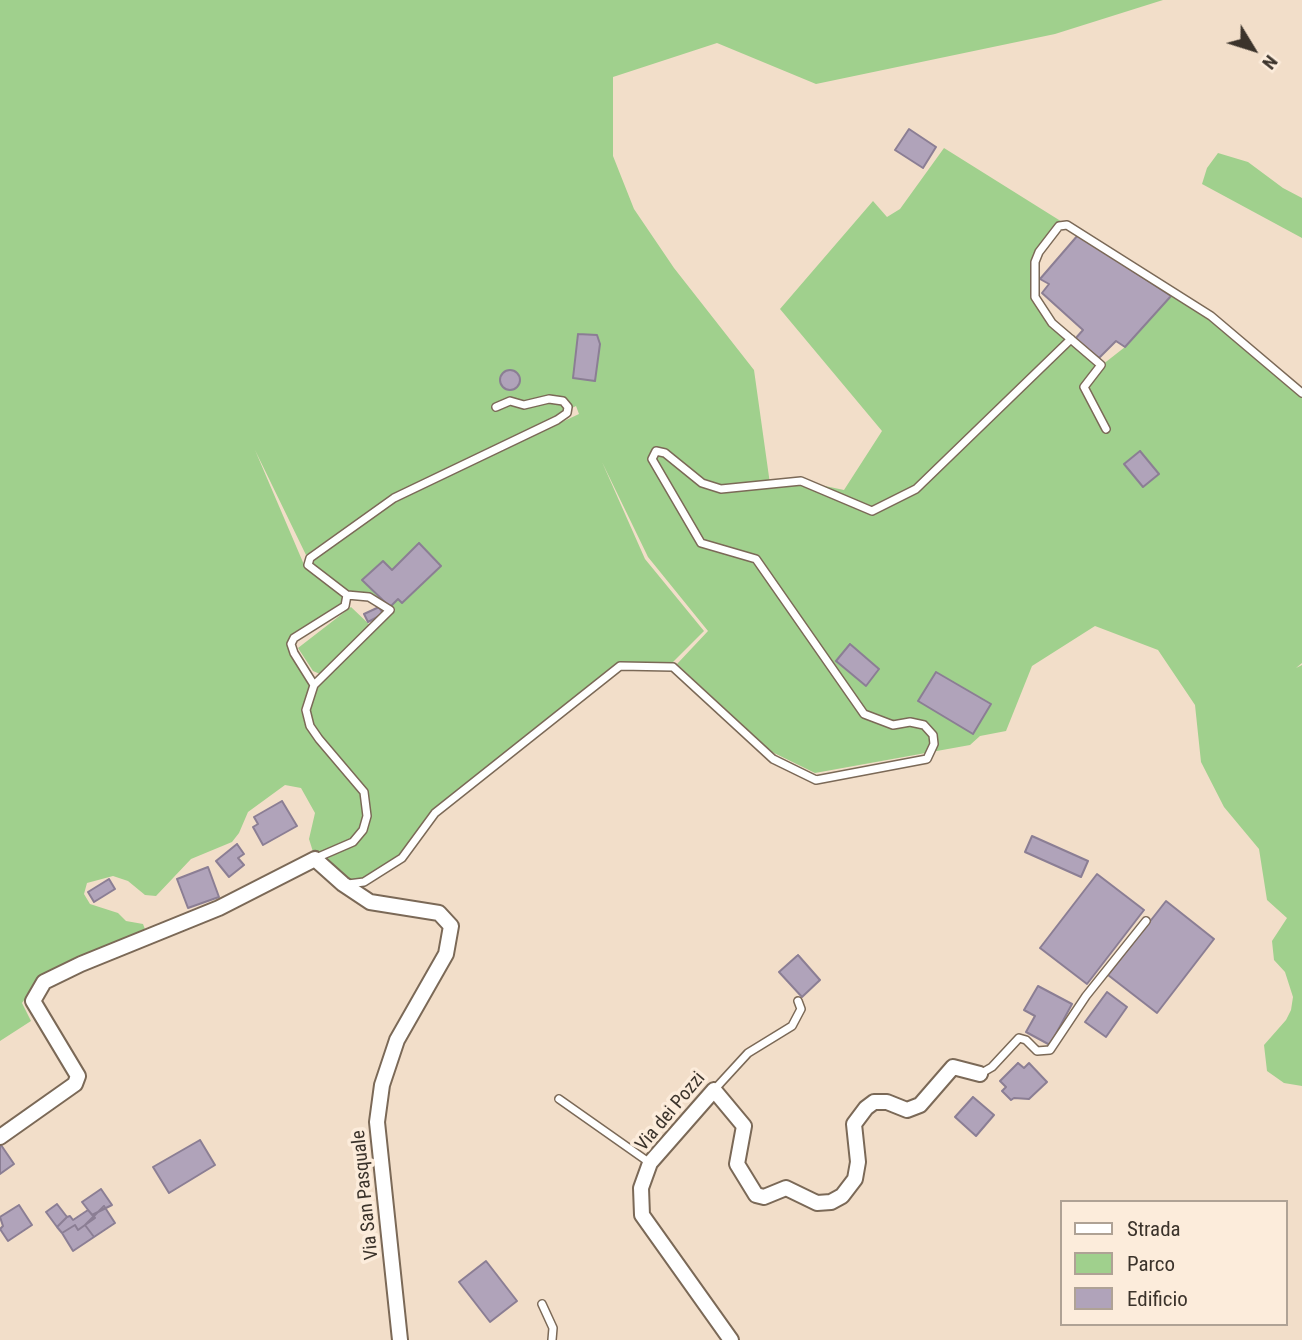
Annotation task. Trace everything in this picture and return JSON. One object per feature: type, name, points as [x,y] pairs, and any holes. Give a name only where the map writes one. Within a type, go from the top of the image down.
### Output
[{"type":"street","name":"Via San Pasquale","points":[[315,859],[344,884],[370,901],[439,913],[451,926],[446,954],[397,1040],[382,1085],[377,1122],[400,1340]]},
{"type":"street","points":[[0,1137],[75,1084],[78,1076],[33,1001],[44,982],[81,964],[219,908],[315,859]]},
{"type":"street","points":[[714,1090],[744,1126],[737,1164],[755,1195],[764,1197],[786,1188],[817,1203],[831,1202],[842,1196],[855,1179],[858,1162],[854,1124],[866,1108],[874,1102],[887,1102],[907,1110],[920,1105],[953,1068],[981,1074]]},
{"type":"street","name":"Via dei Pozzi","points":[[714,1090],[650,1163],[641,1188],[642,1215],[731,1340]]},
{"type":"lane","points":[[1107,429],[1084,387],[1101,365],[1052,323],[1035,298],[1035,262],[1039,251],[1059,226],[1067,225],[1211,316],[1302,393]]},
{"type":"lane","points":[[344,884],[364,882],[402,858],[435,813],[621,666],[673,667],[773,759],[816,780],[927,759],[934,744],[933,735],[924,725],[910,722],[893,725],[864,714],[756,559],[701,543],[652,459],[656,451],[665,453],[702,484],[721,489],[801,481],[872,511],[916,489],[1071,340]]},
{"type":"lane","points":[[315,859],[353,842],[363,830],[367,816],[364,792],[310,726],[306,710],[314,685],[390,610],[369,597],[346,595],[308,565],[310,558],[394,498],[557,419],[567,413],[568,407],[563,401],[549,399],[524,405],[510,401],[496,407]]},
{"type":"lane","points":[[314,685],[291,644],[294,638],[345,606],[346,595]]},
{"type":"lane","points":[[981,1074],[992,1067],[1019,1038],[1026,1040],[1037,1051],[1050,1050],[1086,996],[1146,921]]},
{"type":"lane","name":"Via dei Pozzi","points":[[714,1090],[748,1053],[792,1026],[801,1009],[798,1002]]},
{"type":"lane","points":[[559,1098],[650,1163]]},
{"type":"lane","points":[[542,1304],[552,1328],[552,1340]]},
{"type":"green space","points":[[0,0],[1163,0],[1055,34],[816,84],[717,43],[613,77],[613,156],[634,209],[674,268],[754,370],[770,484],[801,481],[844,490],[882,431],[780,309],[873,201],[887,217],[900,209],[944,148],[1067,225],[1059,227],[1039,252],[1035,297],[1041,310],[1102,365],[1125,347],[1171,296],[1218,322],[1302,393],[1302,663],[1296,668],[1302,665],[1302,1086],[1284,1083],[1267,1071],[1264,1045],[1286,1020],[1291,1010],[1293,997],[1285,972],[1274,960],[1272,941],[1287,918],[1267,900],[1259,849],[1224,807],[1201,762],[1195,705],[1158,650],[1095,626],[1032,666],[1006,731],[980,736],[970,745],[815,773],[772,752],[677,664],[708,631],[648,557],[602,462],[645,559],[704,631],[672,663],[619,663],[433,811],[400,856],[363,879],[344,881],[321,860],[355,844],[366,831],[370,816],[367,791],[321,737],[313,725],[309,710],[317,687],[395,609],[370,594],[347,592],[312,564],[313,559],[396,500],[579,414],[576,406],[393,494],[306,555],[255,450],[305,567],[342,597],[342,604],[291,635],[287,644],[310,685],[301,710],[306,728],[361,794],[363,816],[360,828],[351,838],[314,855],[309,839],[315,813],[301,788],[285,785],[248,812],[232,842],[191,859],[156,896],[145,895],[128,881],[113,876],[87,883],[84,894],[90,904],[118,913],[126,921],[143,924],[146,932],[74,958],[40,977],[22,1003],[31,1021],[0,1041]]},
{"type":"green space","points":[[1218,153],[1248,162],[1283,188],[1302,198],[1302,238],[1202,184],[1207,168]]},
{"type":"green space","points":[[351,607],[371,626],[320,674],[313,671],[298,648]]},
{"type":"building","points":[[909,129],[936,147],[923,168],[895,150]]},
{"type":"building","points":[[1078,235],[1171,296],[1125,347],[1116,341],[1099,358],[1075,339],[1083,330],[1042,293],[1049,284],[1040,279]]},
{"type":"building","points":[[578,334],[597,335],[600,344],[595,381],[573,378]]},
{"type":"building","points":[[510,370],[517,373],[520,380],[517,387],[510,390],[503,387],[500,380],[503,373]]},
{"type":"building","points":[[1140,451],[1159,474],[1143,487],[1124,464]]},
{"type":"building","points":[[419,543],[441,566],[402,603],[398,599],[390,607],[362,580],[383,561],[392,570]]},
{"type":"building","points":[[379,607],[383,614],[368,622],[364,614]]},
{"type":"building","points":[[850,644],[879,669],[866,686],[836,661]]},
{"type":"building","points":[[936,672],[991,704],[973,734],[918,701]]},
{"type":"building","points":[[282,801],[297,826],[263,845],[253,827],[258,824],[254,817]]},
{"type":"building","points":[[1032,836],[1088,861],[1081,877],[1025,852]]},
{"type":"building","points":[[237,844],[244,854],[238,858],[244,865],[229,877],[216,861]]},
{"type":"building","points":[[208,867],[219,897],[188,908],[177,879]]},
{"type":"building","points":[[1097,874],[1144,910],[1087,984],[1040,948]]},
{"type":"building","points":[[109,879],[115,889],[94,902],[88,892]]},
{"type":"building","points":[[1166,901],[1214,939],[1157,1013],[1108,975]]},
{"type":"building","points":[[798,955],[820,980],[802,997],[779,972]]},
{"type":"building","points":[[1038,986],[1072,1004],[1050,1045],[1026,1032],[1035,1016],[1024,1010]]},
{"type":"building","points":[[1107,992],[1127,1007],[1106,1037],[1085,1022]]},
{"type":"building","points":[[1018,1063],[1024,1068],[1029,1063],[1047,1082],[1029,1099],[1011,1100],[1002,1091],[1006,1087],[1000,1081]]},
{"type":"building","points":[[973,1097],[994,1115],[976,1136],[955,1117]]},
{"type":"building","points":[[200,1140],[215,1165],[169,1193],[153,1167]]},
{"type":"building","points":[[0,1146],[14,1164],[0,1174]]},
{"type":"building","points":[[101,1189],[112,1205],[92,1215],[82,1202]]},
{"type":"building","points":[[57,1204],[67,1217],[57,1227],[46,1212]]},
{"type":"building","points":[[19,1205],[32,1225],[8,1241],[0,1229],[3,1226],[0,1217]]},
{"type":"building","points":[[104,1206],[115,1223],[94,1237],[85,1225]]},
{"type":"building","points":[[88,1210],[95,1218],[78,1230],[75,1225],[62,1233],[57,1227],[67,1217],[70,1216],[73,1220]]},
{"type":"building","points":[[75,1225],[78,1230],[85,1225],[94,1237],[73,1251],[62,1233]]},
{"type":"building","points":[[486,1261],[517,1301],[490,1322],[459,1282]]}]
